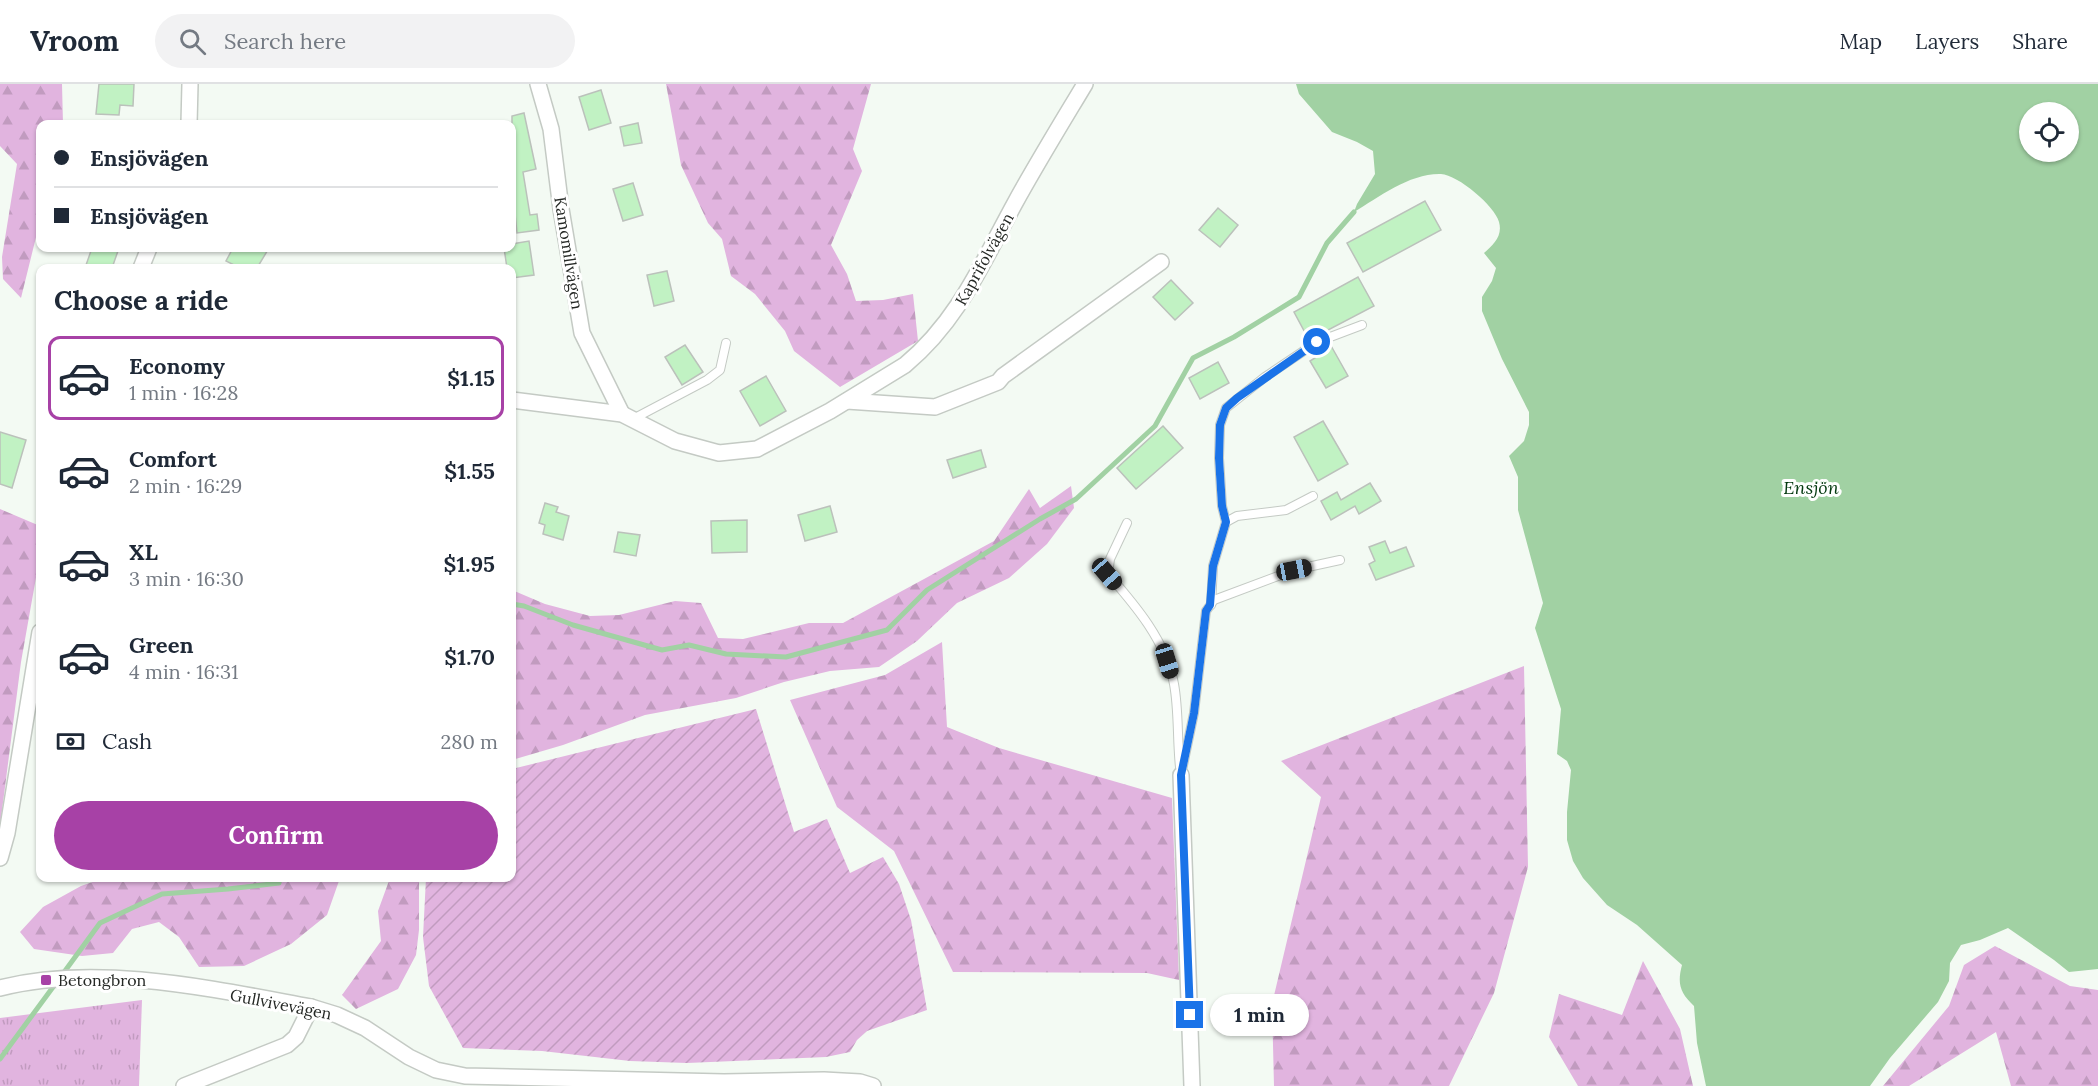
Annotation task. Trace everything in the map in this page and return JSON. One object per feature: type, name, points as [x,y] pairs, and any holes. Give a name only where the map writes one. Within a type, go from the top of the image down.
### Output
[{"type":"street","points":[[189,120],[190,84]]},
{"type":"street","name":"Kamomillvägen","points":[[538,84],[551,129],[561,209],[582,333],[627,417]]},
{"type":"street","name":"Kaprifolvägen","points":[[516,401],[627,417],[675,441],[719,453],[757,450],[786,436],[905,366],[922,352],[943,328],[967,295],[1038,161],[1085,84]]},
{"type":"street","points":[[848,400],[934,407],[998,382],[1003,376],[1161,262]]},
{"type":"street","points":[[0,858],[9,822],[36,657]]},
{"type":"street","points":[[1181,775],[1192,1086]]},
{"type":"street","name":"Gullvivevägen","points":[[0,988],[46,980],[139,979],[310,1007],[337,1015],[365,1028],[409,1057],[436,1070],[465,1076],[724,1084],[824,1080],[860,1082],[873,1086]]},
{"type":"street","points":[[184,1086],[287,1045],[296,1037],[310,1007]]},
{"type":"lane","points":[[1210,605],[1213,566],[1226,522],[1222,506],[1219,458],[1220,425],[1226,408],[1265,377],[1317,342],[1362,325]]},
{"type":"lane","points":[[627,417],[707,380],[720,370],[726,343]]},
{"type":"lane","points":[[1226,522],[1238,516],[1286,510],[1313,496]]},
{"type":"lane","points":[[1127,523],[1110,559],[1107,574],[1145,620],[1167,661],[1174,683],[1181,775]]},
{"type":"lane","points":[[1181,775],[1194,713],[1206,611],[1210,605],[1214,600],[1294,570],[1340,560]]},
{"type":"green space","points":[[0,84],[62,84],[63,120],[36,120],[36,237],[21,298],[3,279],[2,257],[17,164],[0,146]]},
{"type":"green space","points":[[666,84],[871,84],[853,149],[862,171],[831,245],[847,274],[856,301],[883,300],[913,294],[918,341],[840,387],[794,351],[785,331],[755,294],[731,276],[722,239],[708,223],[681,165]]},
{"type":"green space","points":[[1071,486],[1074,508],[1047,544],[1009,578],[957,603],[917,641],[879,667],[830,671],[784,682],[736,698],[645,715],[563,745],[516,759],[516,592],[545,604],[590,616],[619,615],[675,601],[701,603],[718,638],[743,639],[809,623],[843,623],[994,541],[1029,489],[1040,508]]},
{"type":"green space","points":[[0,509],[36,524],[36,578],[21,662],[0,826]]},
{"type":"green space","points":[[942,642],[947,727],[999,748],[1172,798],[1179,980],[1147,973],[953,972],[894,851],[837,807],[790,700],[885,675]]},
{"type":"green space","points":[[1524,666],[1528,867],[1494,993],[1449,1086],[1274,1086],[1272,1004],[1321,797],[1281,761]]},
{"type":"green space","points":[[756,709],[794,832],[827,819],[850,873],[883,857],[899,884],[911,920],[927,1010],[867,1031],[857,1040],[850,1052],[826,1057],[687,1063],[630,1061],[542,1051],[463,1048],[429,986],[423,937],[426,882],[516,882],[516,768]]},
{"type":"green space","points":[[92,882],[339,882],[327,915],[291,944],[244,966],[199,967],[179,937],[159,922],[132,929],[113,953],[82,956],[34,949],[20,932],[43,907]]},
{"type":"green space","points":[[389,882],[419,882],[419,930],[416,955],[398,989],[356,1009],[342,995],[381,941],[378,911]]},
{"type":"green space","points":[[1995,946],[2070,986],[2098,990],[2098,1086],[2011,1086],[1996,1032],[1909,1086],[1883,1086],[1949,1006],[1964,965]]},
{"type":"green space","points":[[1643,961],[1680,1029],[1693,1086],[1578,1086],[1549,1037],[1559,994],[1622,1015]]},
{"type":"green space","points":[[142,1000],[139,1086],[0,1086],[0,1018]]},
{"type":"water","name":"Ensjön","points":[[1296,84],[2098,84],[2098,969],[2069,972],[2008,928],[1961,945],[1950,963],[1949,981],[1938,1002],[1890,1058],[1870,1086],[1706,1086],[1697,1043],[1694,1006],[1686,997],[1680,983],[1682,965],[1637,925],[1607,905],[1583,878],[1573,861],[1567,840],[1571,770],[1567,761],[1557,754],[1561,709],[1535,628],[1543,603],[1518,510],[1518,477],[1509,456],[1524,441],[1529,425],[1529,412],[1502,359],[1482,311],[1482,297],[1492,281],[1496,268],[1484,253],[1494,243],[1500,232],[1499,222],[1491,208],[1475,192],[1457,180],[1441,174],[1418,177],[1406,182],[1354,212],[1375,174],[1373,151],[1332,132],[1299,94]]},
{"type":"building","points":[[99,84],[134,84],[133,106],[120,105],[119,115],[96,114]]},
{"type":"building","points":[[601,90],[611,123],[589,130],[579,97]]},
{"type":"building","points":[[524,113],[536,169],[523,172],[530,215],[537,214],[539,230],[517,233],[516,120],[512,120],[512,116]]},
{"type":"building","points":[[638,123],[642,143],[624,146],[620,127]]},
{"type":"building","points":[[633,183],[643,215],[623,221],[613,189]]},
{"type":"building","points":[[1425,201],[1441,230],[1363,272],[1347,243]]},
{"type":"building","points":[[1218,208],[1238,225],[1220,247],[1199,230]]},
{"type":"building","points":[[529,241],[534,275],[516,277],[516,264],[506,264],[505,252],[516,252],[516,243]]},
{"type":"building","points":[[91,252],[118,252],[113,264],[86,264]]},
{"type":"building","points":[[231,252],[267,252],[259,264],[232,264],[226,261]]},
{"type":"building","points":[[667,271],[674,301],[654,306],[647,275]]},
{"type":"building","points":[[1358,277],[1374,306],[1309,340],[1294,312]]},
{"type":"building","points":[[1171,280],[1193,303],[1175,320],[1153,297]]},
{"type":"building","points":[[1330,344],[1348,376],[1326,388],[1310,361],[1318,356],[1315,350]]},
{"type":"building","points":[[685,345],[703,372],[682,385],[665,357]]},
{"type":"building","points":[[1218,362],[1229,383],[1200,399],[1189,378]]},
{"type":"building","points":[[766,376],[786,411],[760,426],[740,391]]},
{"type":"building","points":[[1323,421],[1348,464],[1318,481],[1294,437]]},
{"type":"building","points":[[1163,426],[1183,448],[1136,489],[1117,468]]},
{"type":"building","points":[[0,432],[26,440],[12,488],[0,484]]},
{"type":"building","points":[[981,450],[986,467],[953,478],[947,460]]},
{"type":"building","points":[[1370,483],[1381,501],[1359,514],[1355,506],[1331,520],[1321,501],[1337,492],[1341,500]]},
{"type":"building","points":[[545,503],[558,507],[556,512],[569,516],[563,540],[543,534],[545,525],[539,523]]},
{"type":"building","points":[[830,506],[837,532],[805,541],[798,515]]},
{"type":"building","points":[[747,520],[747,552],[712,553],[711,521]]},
{"type":"building","points":[[618,532],[640,535],[636,556],[614,552]]},
{"type":"building","points":[[1385,541],[1390,553],[1406,547],[1414,566],[1376,580],[1369,564],[1375,561],[1369,547]]},
{"type":"waterway","points":[[516,605],[573,625],[662,650],[689,645],[726,654],[786,657],[887,630],[927,590],[1076,499],[1155,426],[1193,358],[1234,337],[1299,297],[1327,243],[1354,212]]},
{"type":"waterway","points":[[62,975],[100,923],[162,894],[279,882]]},
{"type":"waterway","points":[[0,1059],[56,983]]},
{"type":"place","name":"Betongbron","points":[[46,980]]},
{"type":"route","points":[[1190,1015],[1181,775],[1201,668],[1213,566],[1226,522],[1222,506],[1219,458],[1220,425],[1226,408],[1237,398],[1317,342]]}]
